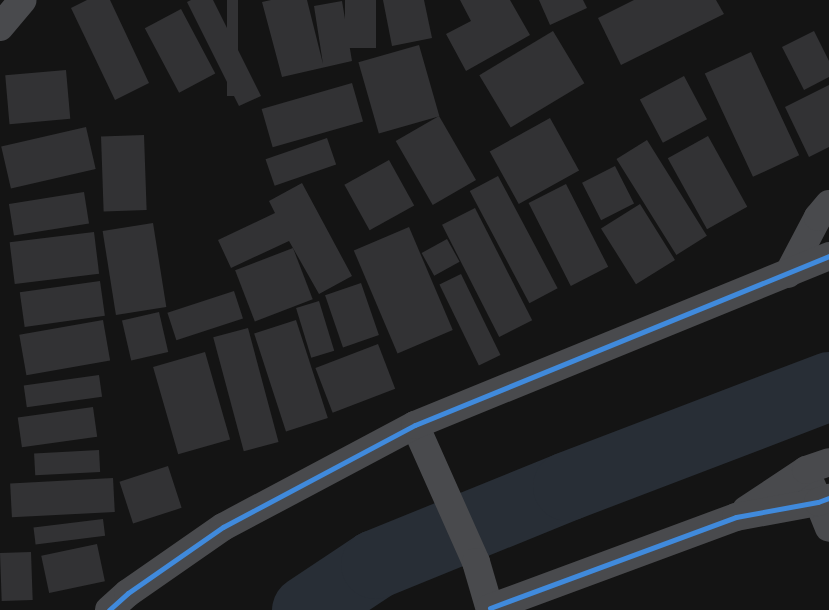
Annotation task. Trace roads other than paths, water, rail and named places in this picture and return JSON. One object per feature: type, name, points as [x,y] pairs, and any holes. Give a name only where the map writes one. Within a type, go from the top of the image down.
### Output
[{"type":"street","points":[[0,27],[24,0]]},
{"type":"street","points":[[788,274],[818,217],[829,204]]},
{"type":"street","points":[[108,610],[128,592],[223,527],[415,425],[829,256]]},
{"type":"street","points":[[415,425],[470,546],[490,609],[736,516],[824,500]]},
{"type":"street","points":[[736,516],[818,466],[829,528]]},
{"type":"waterway","points":[[306,610],[375,564],[567,486],[829,386]]}]
